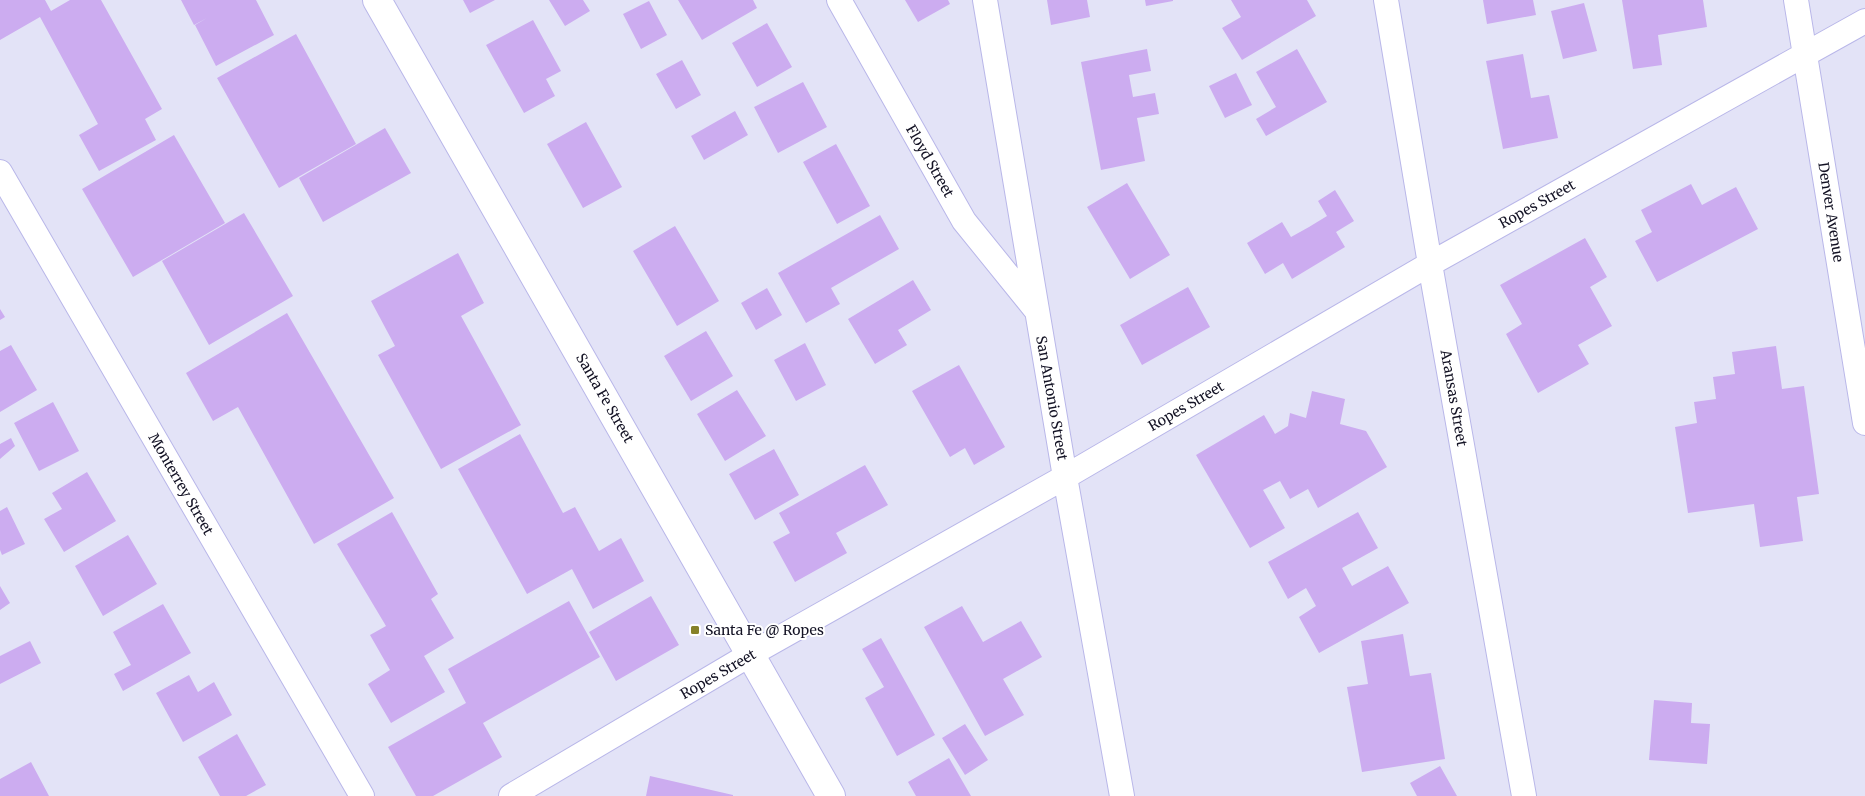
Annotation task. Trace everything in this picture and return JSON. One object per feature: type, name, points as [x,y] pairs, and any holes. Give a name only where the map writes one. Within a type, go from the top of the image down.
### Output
[{"type":"main road","name":"Santa Fe Street","points":[[377,0],[831,796]]},
{"type":"street","name":"Floyd Street","points":[[839,0],[964,221],[1037,311]]},
{"type":"street","name":"San Antonio Street","points":[[985,0],[1065,477],[1122,796]]},
{"type":"street","name":"Aransas Street","points":[[1386,0],[1430,264],[1524,796]]},
{"type":"street","name":"Denver Avenue","points":[[1796,0],[1865,423]]},
{"type":"street","name":"Ropes Street","points":[[511,796],[751,654],[1065,477],[1430,264],[1865,21]]},
{"type":"street","name":"Monterrey Street","points":[[0,172],[362,796]]},
{"type":"building","points":[[0,0],[45,0],[51,11],[70,0],[101,0],[162,109],[145,119],[156,140],[99,171],[79,135],[98,124],[40,17],[0,40]]},
{"type":"building","points":[[181,0],[256,0],[274,35],[216,66],[195,25],[207,18],[194,25]]},
{"type":"building","points":[[463,0],[495,0],[470,13]]},
{"type":"building","points":[[549,0],[583,0],[590,11],[565,26]]},
{"type":"building","points":[[678,0],[753,0],[757,8],[702,40]]},
{"type":"building","points":[[905,0],[948,0],[950,4],[918,22]]},
{"type":"building","points":[[1047,0],[1087,0],[1090,17],[1051,25]]},
{"type":"building","points":[[1145,0],[1173,0],[1173,1],[1146,6]]},
{"type":"building","points":[[1231,0],[1307,0],[1316,16],[1242,60],[1222,28],[1241,17]]},
{"type":"building","points":[[1483,0],[1533,0],[1536,15],[1487,24]]},
{"type":"building","points":[[1622,0],[1703,0],[1707,27],[1658,35],[1662,65],[1633,69]]},
{"type":"building","points":[[649,1],[667,35],[641,49],[623,14]]},
{"type":"building","points":[[1584,3],[1597,51],[1563,59],[1551,11]]},
{"type":"building","points":[[533,20],[561,71],[546,79],[555,96],[524,113],[486,45]]},
{"type":"building","points":[[767,23],[792,67],[757,87],[732,43]]},
{"type":"building","points":[[296,34],[356,144],[279,188],[217,78]]},
{"type":"building","points":[[1147,49],[1151,71],[1129,75],[1133,97],[1155,93],[1159,114],[1137,118],[1145,161],[1101,170],[1081,62]]},
{"type":"building","points":[[1297,49],[1327,102],[1266,136],[1256,119],[1276,107],[1256,72]]},
{"type":"building","points":[[1523,54],[1531,98],[1549,95],[1558,138],[1503,149],[1486,61]]},
{"type":"building","points":[[682,60],[701,95],[676,109],[656,74]]},
{"type":"building","points":[[1236,73],[1252,105],[1225,118],[1209,86]]},
{"type":"building","points":[[803,82],[827,127],[778,153],[754,107]]},
{"type":"building","points":[[735,111],[748,135],[704,160],[691,136]]},
{"type":"building","points":[[586,122],[622,187],[583,208],[547,144]]},
{"type":"building","points":[[385,128],[411,173],[323,222],[299,178]]},
{"type":"building","points":[[174,135],[225,223],[133,277],[82,189]]},
{"type":"building","points":[[836,144],[870,206],[837,224],[803,162]]},
{"type":"building","points":[[1127,183],[1170,255],[1130,279],[1087,207]]},
{"type":"building","points":[[1691,184],[1702,205],[1736,187],[1758,229],[1657,282],[1635,241],[1652,232],[1641,210]]},
{"type":"building","points":[[1335,190],[1354,221],[1336,232],[1345,247],[1292,279],[1283,263],[1265,274],[1247,243],[1282,222],[1291,237],[1309,227],[1327,216],[1318,201]]},
{"type":"building","points":[[244,213],[293,296],[209,345],[162,261]]},
{"type":"building","points":[[880,215],[899,249],[831,288],[840,304],[806,323],[778,273]]},
{"type":"building","points":[[675,226],[719,301],[677,326],[633,251]]},
{"type":"building","points":[[1585,238],[1607,277],[1590,287],[1612,326],[1578,345],[1589,364],[1538,393],[1506,334],[1522,324],[1500,285]]},
{"type":"building","points":[[458,253],[484,303],[461,316],[521,425],[441,469],[378,355],[395,346],[371,301]]},
{"type":"building","points":[[913,280],[931,310],[898,330],[907,345],[875,364],[848,319]]},
{"type":"building","points":[[1188,287],[1210,327],[1142,365],[1120,325]]},
{"type":"building","points":[[767,288],[782,315],[756,330],[741,303]]},
{"type":"building","points":[[0,309],[5,317],[0,320]]},
{"type":"building","points":[[287,313],[394,498],[314,544],[238,407],[213,421],[186,373]]},
{"type":"building","points":[[706,331],[733,376],[691,401],[664,356]]},
{"type":"building","points":[[805,343],[826,385],[796,401],[774,360]]},
{"type":"building","points":[[11,345],[37,390],[0,412],[0,351]]},
{"type":"building","points":[[1776,346],[1782,389],[1804,386],[1819,494],[1797,497],[1803,541],[1760,547],[1754,504],[1688,513],[1675,427],[1697,423],[1694,402],[1716,399],[1713,377],[1735,374],[1732,352]]},
{"type":"building","points":[[959,365],[1005,447],[974,465],[965,448],[950,457],[912,391]]},
{"type":"building","points":[[737,390],[766,436],[725,461],[697,414]]},
{"type":"building","points":[[1312,391],[1345,399],[1340,424],[1366,431],[1387,467],[1318,508],[1308,489],[1290,499],[1280,481],[1263,490],[1285,528],[1250,548],[1196,455],[1264,415],[1275,434],[1288,426],[1290,413],[1306,418]]},
{"type":"building","points":[[53,402],[79,451],[39,471],[14,423]]},
{"type":"building","points":[[520,434],[563,513],[575,507],[599,551],[621,538],[644,581],[593,609],[572,569],[527,594],[458,469]]},
{"type":"building","points":[[11,438],[15,446],[0,459],[0,444]]},
{"type":"building","points":[[774,449],[799,495],[755,520],[729,474]]},
{"type":"building","points":[[865,465],[888,505],[836,533],[847,553],[795,582],[773,542],[790,533],[779,513]]},
{"type":"building","points":[[87,472],[116,521],[64,552],[44,519],[62,509],[52,493]]},
{"type":"building","points":[[7,507],[25,544],[2,555],[0,550],[0,511]]},
{"type":"building","points":[[392,512],[438,594],[431,599],[454,638],[424,656],[445,692],[391,723],[368,684],[390,670],[370,635],[386,626],[337,544]]},
{"type":"building","points":[[1358,512],[1378,548],[1342,568],[1352,586],[1388,566],[1409,603],[1319,653],[1299,617],[1316,606],[1306,588],[1288,599],[1268,562]]},
{"type":"building","points":[[128,535],[157,584],[103,616],[75,566]]},
{"type":"building","points":[[0,586],[10,603],[0,610]]},
{"type":"building","points":[[651,596],[679,645],[616,681],[589,632]]},
{"type":"building","points":[[569,601],[600,657],[483,723],[502,757],[433,796],[416,796],[388,747],[466,703],[448,669]]},
{"type":"building","points":[[163,604],[191,653],[123,691],[114,674],[131,665],[113,632]]},
{"type":"building","points":[[962,606],[983,642],[1021,621],[1042,657],[1003,679],[1024,715],[985,736],[924,627]]},
{"type":"building","points":[[1403,634],[1410,676],[1431,673],[1445,759],[1362,772],[1347,687],[1368,684],[1361,641]]},
{"type":"building","points":[[881,638],[935,735],[897,756],[865,698],[884,687],[862,649]]},
{"type":"building","points":[[30,641],[41,663],[0,684],[0,656]]},
{"type":"building","points":[[189,675],[198,692],[214,682],[232,715],[183,742],[156,693]]},
{"type":"building","points":[[1654,700],[1692,703],[1691,723],[1710,724],[1707,764],[1649,760]]},
{"type":"building","points":[[965,724],[988,760],[965,775],[942,738]]},
{"type":"building","points":[[237,734],[266,785],[246,796],[220,796],[198,757]]},
{"type":"building","points":[[949,758],[971,796],[916,796],[908,782]]},
{"type":"building","points":[[31,762],[49,796],[0,796],[0,779]]},
{"type":"building","points":[[1440,766],[1457,796],[1417,796],[1410,783]]},
{"type":"building","points":[[650,776],[733,795],[733,796],[646,796]]},
{"type":"place","name":"Santa Fe @ Ropes","points":[[695,630]]}]
